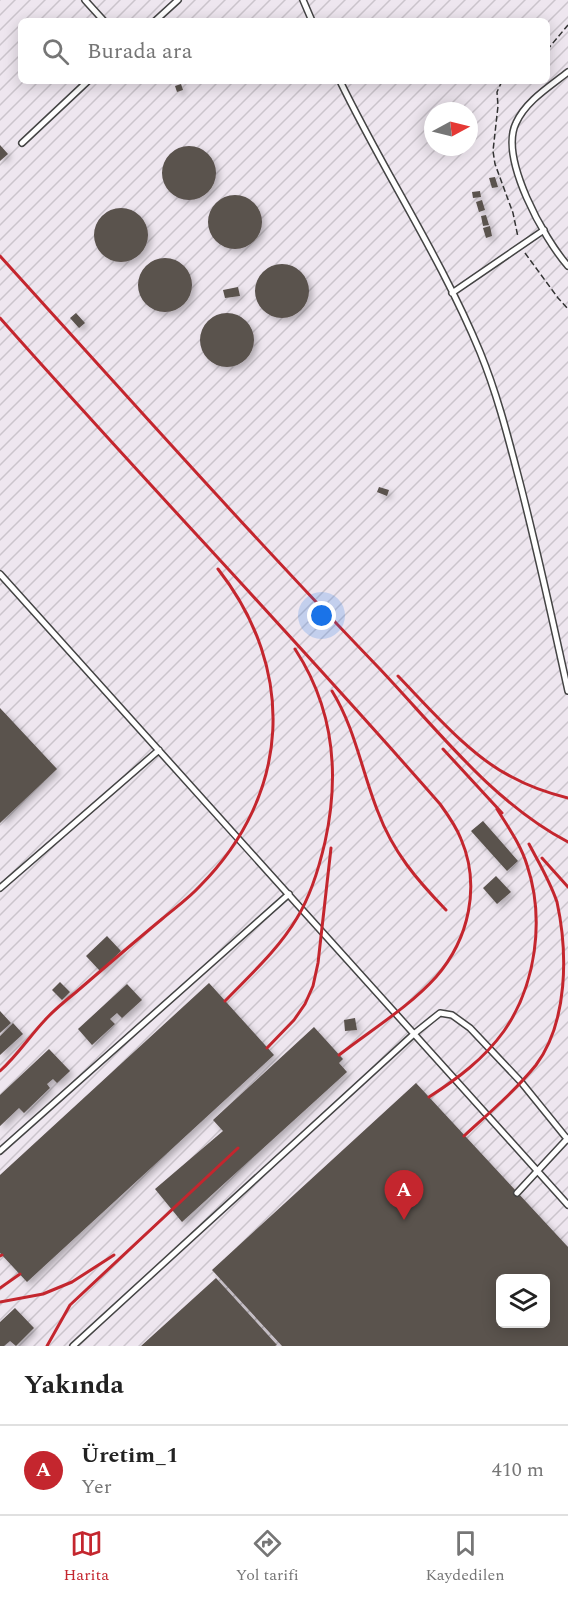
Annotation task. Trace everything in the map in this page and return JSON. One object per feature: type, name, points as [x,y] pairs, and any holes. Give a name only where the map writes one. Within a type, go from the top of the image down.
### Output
[{"type":"lane","points":[[85,0],[101,18]]},
{"type":"lane","points":[[158,18],[178,0]]},
{"type":"lane","points":[[303,0],[311,18]]},
{"type":"lane","points":[[568,72],[534,99],[521,113],[514,125],[511,141],[518,179],[553,247],[568,266]]},
{"type":"lane","points":[[22,143],[85,84]]},
{"type":"lane","points":[[342,84],[452,293],[479,350],[505,423],[568,691]]},
{"type":"lane","points":[[452,293],[544,230]]},
{"type":"lane","points":[[0,574],[568,1205]]},
{"type":"lane","points":[[0,888],[159,750]]},
{"type":"lane","points":[[0,1151],[289,894]]},
{"type":"lane","points":[[74,1346],[415,1033],[440,1013],[452,1015],[470,1028],[568,1139],[517,1192]]},
{"type":"path","points":[[550,46],[568,25]]},
{"type":"path","points":[[501,84],[497,92],[498,106],[493,151],[495,164],[513,213],[520,246],[568,309]]},
{"type":"shaded area","points":[[0,0],[568,0],[568,1346],[0,1346]]},
{"type":"building","points":[[181,84],[183,90],[177,92],[175,86]]},
{"type":"building","points":[[0,145],[8,154],[0,161]]},
{"type":"building","points":[[189,146],[199,148],[208,154],[214,163],[216,173],[214,183],[208,192],[199,198],[189,200],[179,198],[170,192],[164,183],[162,173],[164,163],[170,154],[179,148]]},
{"type":"building","points":[[495,177],[498,187],[492,188],[489,178]]},
{"type":"building","points":[[480,191],[481,197],[473,198],[472,192]]},
{"type":"building","points":[[235,195],[245,197],[254,203],[260,212],[262,222],[260,232],[254,241],[245,247],[235,249],[225,247],[216,241],[210,232],[208,222],[210,212],[216,203],[225,197]]},
{"type":"building","points":[[482,200],[485,210],[479,212],[476,202]]},
{"type":"building","points":[[121,208],[131,210],[140,216],[146,225],[148,235],[146,245],[140,254],[131,260],[121,262],[111,260],[102,254],[96,245],[94,235],[96,225],[102,216],[111,210]]},
{"type":"building","points":[[486,215],[489,225],[483,226],[481,216]]},
{"type":"building","points":[[490,226],[492,236],[486,238],[483,228]]},
{"type":"building","points":[[165,258],[175,260],[184,266],[190,275],[192,285],[190,295],[184,304],[175,310],[165,312],[155,310],[146,304],[140,295],[138,285],[140,275],[146,266],[155,260]]},
{"type":"building","points":[[282,264],[292,266],[301,272],[307,281],[309,291],[307,301],[301,310],[292,316],[282,318],[272,316],[263,310],[257,301],[255,291],[257,281],[263,272],[272,266]]},
{"type":"building","points":[[238,287],[240,296],[225,298],[223,290]]},
{"type":"building","points":[[76,313],[85,323],[79,328],[70,318]]},
{"type":"building","points":[[227,313],[237,315],[246,321],[252,330],[254,340],[252,350],[246,359],[237,365],[227,367],[217,365],[208,359],[202,350],[200,340],[202,330],[208,321],[217,315]]},
{"type":"building","points":[[379,487],[389,490],[387,496],[377,492]]},
{"type":"building","points":[[0,708],[57,769],[0,823]]},
{"type":"building","points":[[483,821],[518,861],[507,871],[471,831]]},
{"type":"building","points":[[496,876],[511,892],[497,904],[483,888]]},
{"type":"building","points":[[107,936],[121,951],[100,971],[86,956]]},
{"type":"building","points":[[60,982],[70,992],[62,1000],[52,990]]},
{"type":"building","points":[[209,983],[274,1055],[27,1282],[0,1253],[0,1175]]},
{"type":"building","points":[[127,984],[142,1000],[122,1018],[117,1013],[110,1019],[115,1024],[92,1045],[78,1029]]},
{"type":"building","points":[[0,1011],[11,1023],[0,1033]]},
{"type":"building","points":[[355,1018],[357,1030],[345,1031],[344,1020]]},
{"type":"building","points":[[13,1023],[23,1034],[0,1055],[0,1036]]},
{"type":"building","points":[[314,1027],[343,1059],[339,1063],[347,1072],[182,1222],[155,1189],[223,1131],[213,1120]]},
{"type":"building","points":[[49,1049],[70,1071],[57,1083],[53,1079],[47,1084],[50,1088],[24,1113],[19,1108],[0,1126],[0,1095]]},
{"type":"building","points":[[416,1083],[568,1247],[568,1346],[282,1346],[212,1270]]},
{"type":"building","points":[[216,1278],[277,1345],[141,1346]]},
{"type":"building","points":[[15,1308],[34,1328],[16,1346],[10,1341],[0,1346],[0,1322]]},
{"type":"railway","points":[[0,256],[235,514],[467,763],[540,826],[568,842]]},
{"type":"railway","points":[[0,318],[386,742],[440,804],[459,834],[467,857],[471,893],[464,929],[457,946],[436,977],[425,988],[339,1055]]},
{"type":"railway","points":[[0,1071],[56,1009],[196,890],[230,850],[252,812],[267,772],[273,731],[271,689],[261,648],[244,608],[218,569]]},
{"type":"railway","points":[[225,1001],[254,972],[297,918],[314,881],[330,817],[332,791],[330,742],[318,694],[295,649]]},
{"type":"railway","points":[[398,676],[466,745],[481,757],[526,784],[568,798]]},
{"type":"railway","points":[[332,691],[347,720],[372,797],[391,840],[398,853],[425,888],[446,910]]},
{"type":"railway","points":[[443,749],[502,813]]},
{"type":"railway","points":[[429,1097],[470,1068],[488,1051],[515,1013],[530,972],[536,929],[536,907],[532,886],[521,850],[497,809]]},
{"type":"railway","points":[[464,1136],[511,1093],[536,1065],[547,1048],[560,1008],[564,965],[561,922],[557,902],[548,879],[529,844]]},
{"type":"railway","points":[[267,1048],[294,1020],[313,986],[318,963],[331,848]]},
{"type":"railway","points":[[542,858],[568,887]]},
{"type":"railway","points":[[47,1346],[70,1305],[238,1148]]},
{"type":"railway","points":[[0,1302],[43,1294],[72,1282],[114,1255]]},
{"type":"railway","points":[[0,1288],[20,1274]]},
{"type":"place","name":"Üretim_1","points":[[404,1220]]}]
